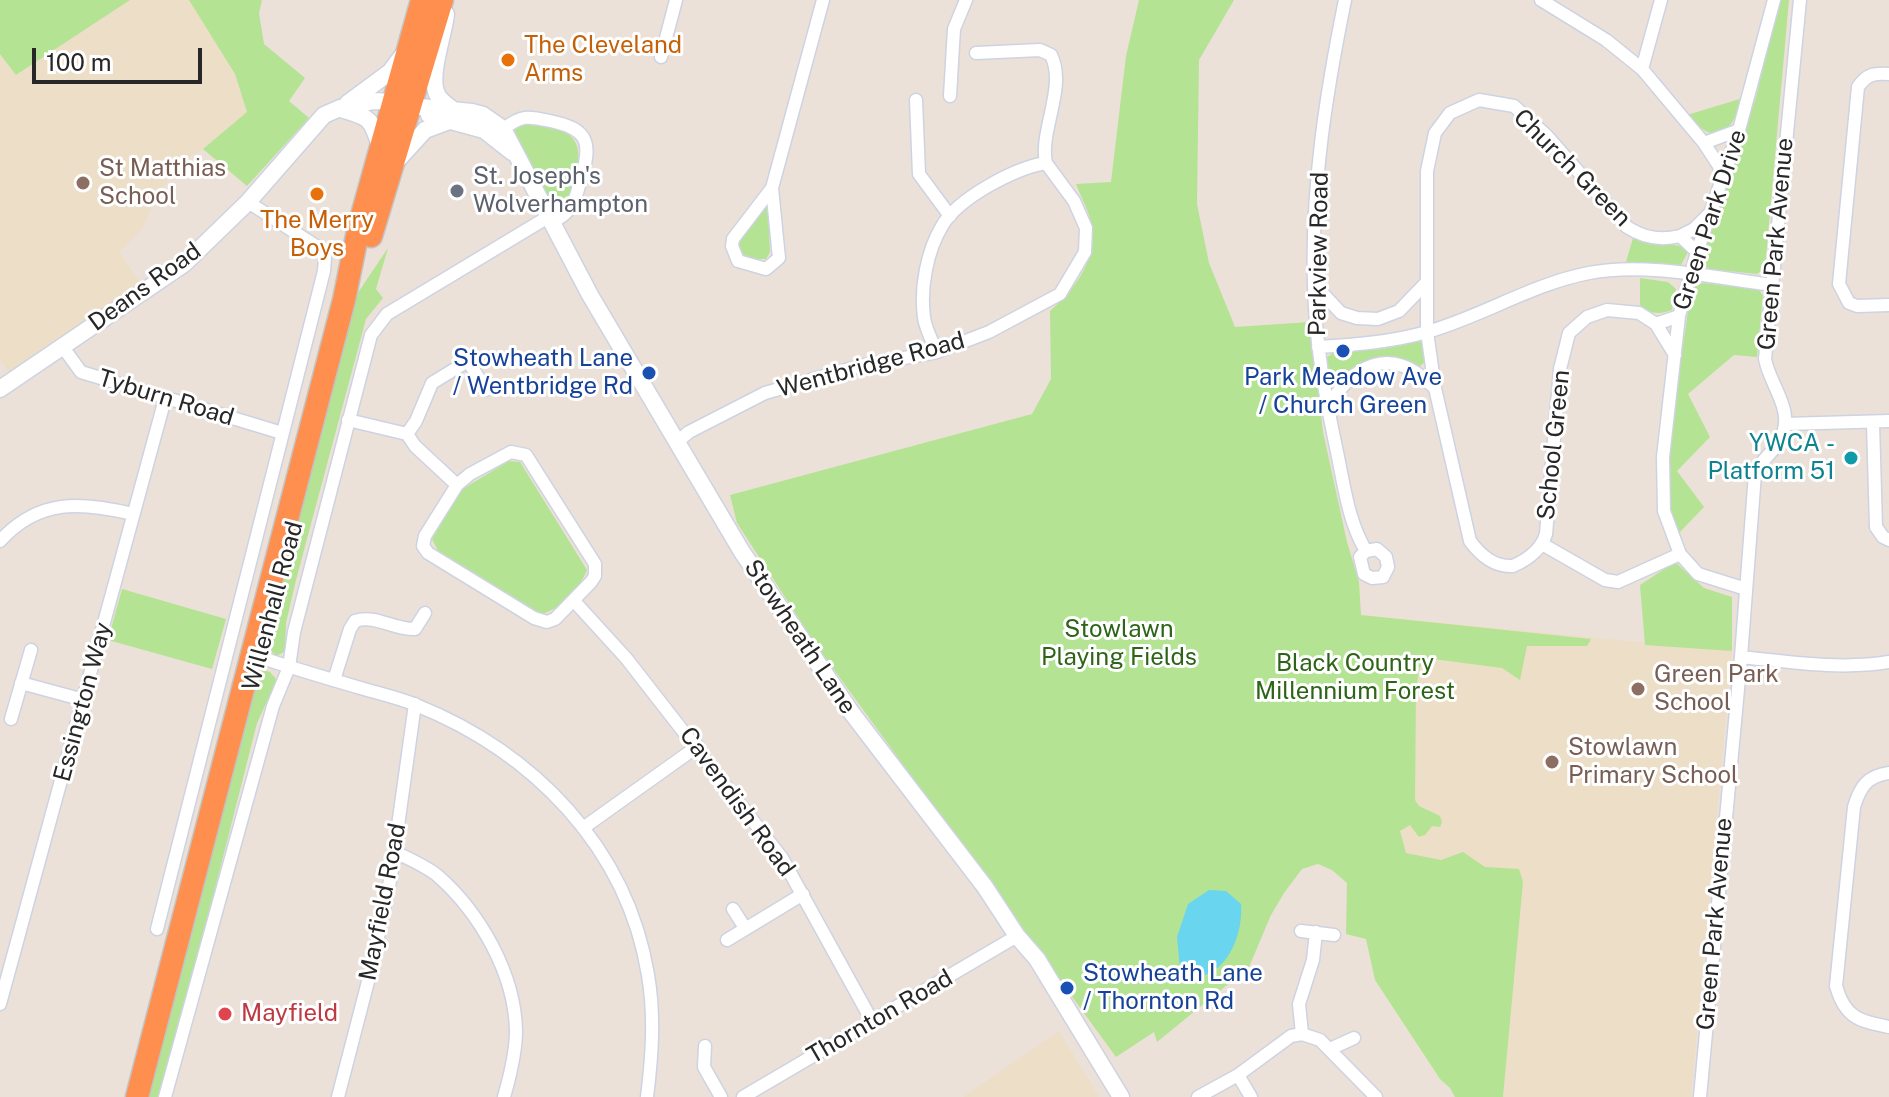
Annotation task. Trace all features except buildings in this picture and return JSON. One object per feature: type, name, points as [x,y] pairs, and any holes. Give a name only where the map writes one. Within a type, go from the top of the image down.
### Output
[{"type":"highway","name":"Willenhall Road","points":[[402,104],[408,46],[422,0]]},
{"type":"highway","name":"Willenhall Road","points":[[137,1097],[344,300],[359,226],[388,158],[402,104],[444,0]]},
{"type":"street","points":[[340,108],[366,116],[374,126],[388,158],[451,115],[434,87],[434,72],[443,36],[444,0]]},
{"type":"street","points":[[661,57],[676,0]]},
{"type":"street","points":[[772,188],[733,239],[732,246],[738,261],[757,268],[766,269],[779,258],[772,188],[823,0]]},
{"type":"street","points":[[950,96],[954,29],[966,0]]},
{"type":"street","name":"Parkview Road","points":[[1345,0],[1327,97],[1317,183],[1314,284],[1318,347],[1327,409],[1353,526],[1366,551]]},
{"type":"street","points":[[1541,0],[1606,40],[1642,69],[1704,143],[1719,166],[1722,183]]},
{"type":"street","points":[[1642,69],[1661,0]]},
{"type":"street","name":"Green Park Drive","points":[[1680,554],[1664,511],[1663,457],[1679,316],[1697,252],[1739,130],[1774,0]]},
{"type":"street","name":"Green Park Avenue","points":[[1700,1097],[1755,474],[1781,440],[1786,424],[1783,404],[1765,359],[1800,0]]},
{"type":"street","points":[[340,108],[390,72],[408,46]]},
{"type":"street","points":[[937,352],[924,319],[924,288],[933,248],[942,226],[992,183],[1046,163],[1044,153],[1054,100],[1054,61],[1051,55],[1040,50],[976,53]]},
{"type":"street","points":[[1889,74],[1874,73],[1863,79],[1858,87],[1839,284],[1849,303],[1857,306],[1889,305]]},
{"type":"street","points":[[916,100],[919,174],[950,216]]},
{"type":"street","name":"Church Green","points":[[1427,332],[1427,171],[1435,133],[1450,113],[1479,100],[1514,106],[1547,136],[1627,227],[1641,236],[1660,239],[1680,236]]},
{"type":"street","name":"Deans Road","points":[[0,389],[184,264],[248,202],[324,115],[340,108],[374,101],[402,104]]},
{"type":"street","name":"Stowheath Lane","points":[[402,104],[451,115],[484,130],[515,153]]},
{"type":"street","name":"Stowheath Lane","points":[[451,115],[483,115],[503,129],[630,364],[742,552],[851,712],[1037,959],[1121,1097]]},
{"type":"street","name":"Willenhall Road","points":[[165,1097],[273,706],[289,667],[294,632],[371,335],[387,314],[573,208],[588,157],[584,138],[567,125],[530,117],[520,118],[503,129]]},
{"type":"street","points":[[1704,143],[1739,130]]},
{"type":"street","name":"Wentbridge Road","points":[[678,441],[689,432],[765,393],[860,366],[937,352],[989,332],[1060,294],[1085,252],[1086,228],[1074,201],[1046,163]]},
{"type":"street","name":"Willenhall Road","points":[[157,929],[324,271],[325,257],[316,246],[248,202]]},
{"type":"street","points":[[1697,252],[1680,236],[1694,229],[1712,211]]},
{"type":"street","points":[[1318,347],[1427,332],[1561,279],[1609,270],[1773,285]]},
{"type":"street","points":[[1314,284],[1341,313],[1378,319],[1399,311],[1426,283]]},
{"type":"street","name":"School Green","points":[[1427,332],[1435,388],[1470,541],[1478,552],[1495,564],[1513,566],[1534,553],[1546,534],[1560,369],[1569,333],[1587,317],[1607,310],[1639,313],[1656,324]]},
{"type":"street","points":[[1675,355],[1656,324],[1679,316]]},
{"type":"street","name":"Tyburn Road","points":[[62,346],[81,372],[282,433]]},
{"type":"street","points":[[407,434],[432,383],[468,361],[486,390]]},
{"type":"street","points":[[1327,409],[1343,385],[1363,369],[1377,363],[1401,365],[1414,370],[1435,388]]},
{"type":"street","name":"Essington Way","points":[[0,1004],[165,399]]},
{"type":"street","points":[[348,420],[407,434],[415,446],[457,485]]},
{"type":"street","points":[[1786,424],[1889,421]]},
{"type":"street","points":[[1873,423],[1876,527],[1889,540]]},
{"type":"street","points":[[511,452],[526,455],[595,564],[595,576],[574,601],[555,619],[547,622],[534,618],[428,553],[423,546],[425,536],[457,485],[470,474],[511,452]]},
{"type":"street","points":[[0,541],[28,519],[55,507],[80,505],[133,514]]},
{"type":"street","points":[[1542,544],[1612,582],[1680,554],[1698,574],[1746,589]]},
{"type":"street","name":"Cavendish Road","points":[[574,601],[626,658],[698,746],[782,858],[872,1021]]},
{"type":"street","points":[[415,629],[425,613]]},
{"type":"street","points":[[334,680],[355,621],[372,619],[399,628],[415,629],[429,636]]},
{"type":"street","points":[[11,719],[31,650]]},
{"type":"street","points":[[253,655],[415,704],[471,731],[515,758],[548,788],[583,828],[610,866],[631,914],[648,974],[652,1043],[647,1097]]},
{"type":"street","points":[[1741,657],[1809,663],[1871,665],[1889,662]]},
{"type":"street","points":[[21,683],[84,700]]},
{"type":"street","name":"Mayfield Road","points":[[338,1097],[371,970],[395,852],[415,704]]},
{"type":"street","points":[[583,828],[698,746]]},
{"type":"street","points":[[1889,773],[1867,780],[1854,807],[1836,986],[1841,1002],[1854,1018],[1889,1027]]},
{"type":"street","points":[[395,852],[436,875],[452,890],[484,932],[504,973],[514,1009],[516,1031],[514,1059],[504,1097]]},
{"type":"street","points":[[167,886],[192,892]]},
{"type":"street","points":[[727,940],[803,894]]},
{"type":"street","points":[[733,909],[745,928]]},
{"type":"street","points":[[1301,931],[1334,935]]},
{"type":"street","points":[[1302,1034],[1299,1004],[1313,960],[1316,932]]},
{"type":"street","name":"Thornton Road","points":[[743,1097],[1017,936]]},
{"type":"street","points":[[0,945],[15,950]]},
{"type":"street","points":[[1198,1097],[1238,1075],[1291,1036],[1302,1034],[1320,1040],[1376,1097]]},
{"type":"street","points":[[1330,1049],[1354,1038]]},
{"type":"street","points":[[705,1046],[704,1067],[721,1097]]},
{"type":"street","points":[[1238,1075],[1251,1097]]},
{"type":"shaded area","name":"St Matthias School","points":[[130,0],[189,0],[235,74],[247,113],[203,149],[177,165],[154,202],[143,228],[119,252],[142,285],[9,372],[0,360],[0,51],[17,75]]},
{"type":"shaded area","name":"Stowlawn Primary School","points":[[1361,615],[1732,651],[1691,1097],[1503,1097],[1523,882],[1398,872]]},
{"type":"shaded area","points":[[1059,1031],[1099,1097],[963,1097]]},
{"type":"green space","points":[[0,0],[130,0],[16,75],[0,54]]},
{"type":"green space","points":[[189,0],[262,0],[259,13],[264,44],[305,78],[289,101],[309,118],[247,186],[203,149],[247,112],[235,74]]},
{"type":"green space","name":"Stowlawn Playing Fields","points":[[1139,0],[1234,0],[1199,60],[1197,204],[1209,263],[1235,327],[1310,322],[1323,432],[1359,582],[1361,615],[1591,639],[1587,646],[1527,646],[1520,680],[1502,668],[1433,659],[1420,667],[1416,687],[1415,800],[1419,806],[1440,816],[1442,822],[1440,827],[1432,826],[1419,837],[1410,825],[1400,831],[1406,853],[1441,860],[1463,852],[1485,867],[1519,869],[1523,882],[1503,1097],[1455,1097],[1440,1079],[1375,980],[1366,939],[1346,934],[1347,883],[1332,870],[1318,864],[1302,869],[1284,893],[1249,967],[1157,1042],[1154,1032],[1116,1057],[816,645],[737,523],[730,495],[1032,414],[1051,379],[1050,311],[1082,274],[1090,252],[1091,222],[1076,184],[1111,182],[1126,56]]},
{"type":"green space","points":[[1779,0],[1789,0],[1765,268],[1757,274],[1709,269],[1701,263],[1705,244],[1756,97]]},
{"type":"green space","points":[[1743,98],[1733,121],[1721,133],[1707,131],[1687,115]]},
{"type":"green space","points":[[519,124],[558,129],[574,140],[578,161],[567,205],[561,212],[555,210],[513,133]]},
{"type":"green space","points":[[768,205],[770,252],[766,259],[748,259],[737,248],[740,239]]},
{"type":"green space","points":[[1633,238],[1685,247],[1688,252],[1681,265],[1626,262]]},
{"type":"green space","points":[[388,248],[376,289],[383,298],[366,319],[296,580],[286,623],[285,651],[277,656],[269,650],[266,639],[355,297]]},
{"type":"green space","points":[[1640,278],[1668,282],[1676,289],[1672,310],[1655,313],[1640,305]]},
{"type":"green space","points":[[1704,283],[1759,290],[1763,295],[1757,357],[1734,355],[1688,394],[1710,437],[1677,471],[1704,507],[1679,533],[1669,511],[1667,453],[1691,291],[1695,285]]},
{"type":"green space","points":[[1423,341],[1425,362],[1420,366],[1376,362],[1355,368],[1338,382],[1328,381],[1326,358],[1333,353],[1382,349]]},
{"type":"green space","points":[[509,461],[520,462],[587,570],[568,598],[540,614],[438,551],[432,539],[461,490]]},
{"type":"green space","points":[[1675,562],[1704,588],[1732,597],[1732,651],[1645,645],[1640,585]]},
{"type":"green space","points":[[122,589],[226,619],[212,669],[108,640]]},
{"type":"green space","points":[[262,670],[270,672],[277,680],[257,723],[158,1097],[146,1097],[189,941],[254,680]]},
{"type":"water","points":[[1209,890],[1226,891],[1241,904],[1240,924],[1229,955],[1214,970],[1198,976],[1180,969],[1177,937],[1188,904]]},
{"type":"place","name":"The Cleveland Arms","points":[[508,60]]},
{"type":"place","name":"St Matthias School","points":[[83,183]]},
{"type":"place","name":"St. Joseph's Wolverhampton","points":[[457,191]]},
{"type":"place","name":"The Merry Boys","points":[[317,194]]},
{"type":"place","name":"Park Meadow Ave / Church Green","points":[[1343,351]]},
{"type":"place","name":"Stowheath Lane / Wentbridge Rd","points":[[649,373]]},
{"type":"place","name":"YWCA - Platform 51","points":[[1851,458]]},
{"type":"place","name":"Green Park School","points":[[1638,689]]},
{"type":"place","name":"Stowlawn Primary School","points":[[1552,762]]},
{"type":"place","name":"Stowheath Lane / Thornton Rd","points":[[1067,988]]},
{"type":"place","name":"Mayfield","points":[[225,1014]]},
{"type":"park label","name":"Black Country Millennium Forest","points":[[1355,678]]}]
